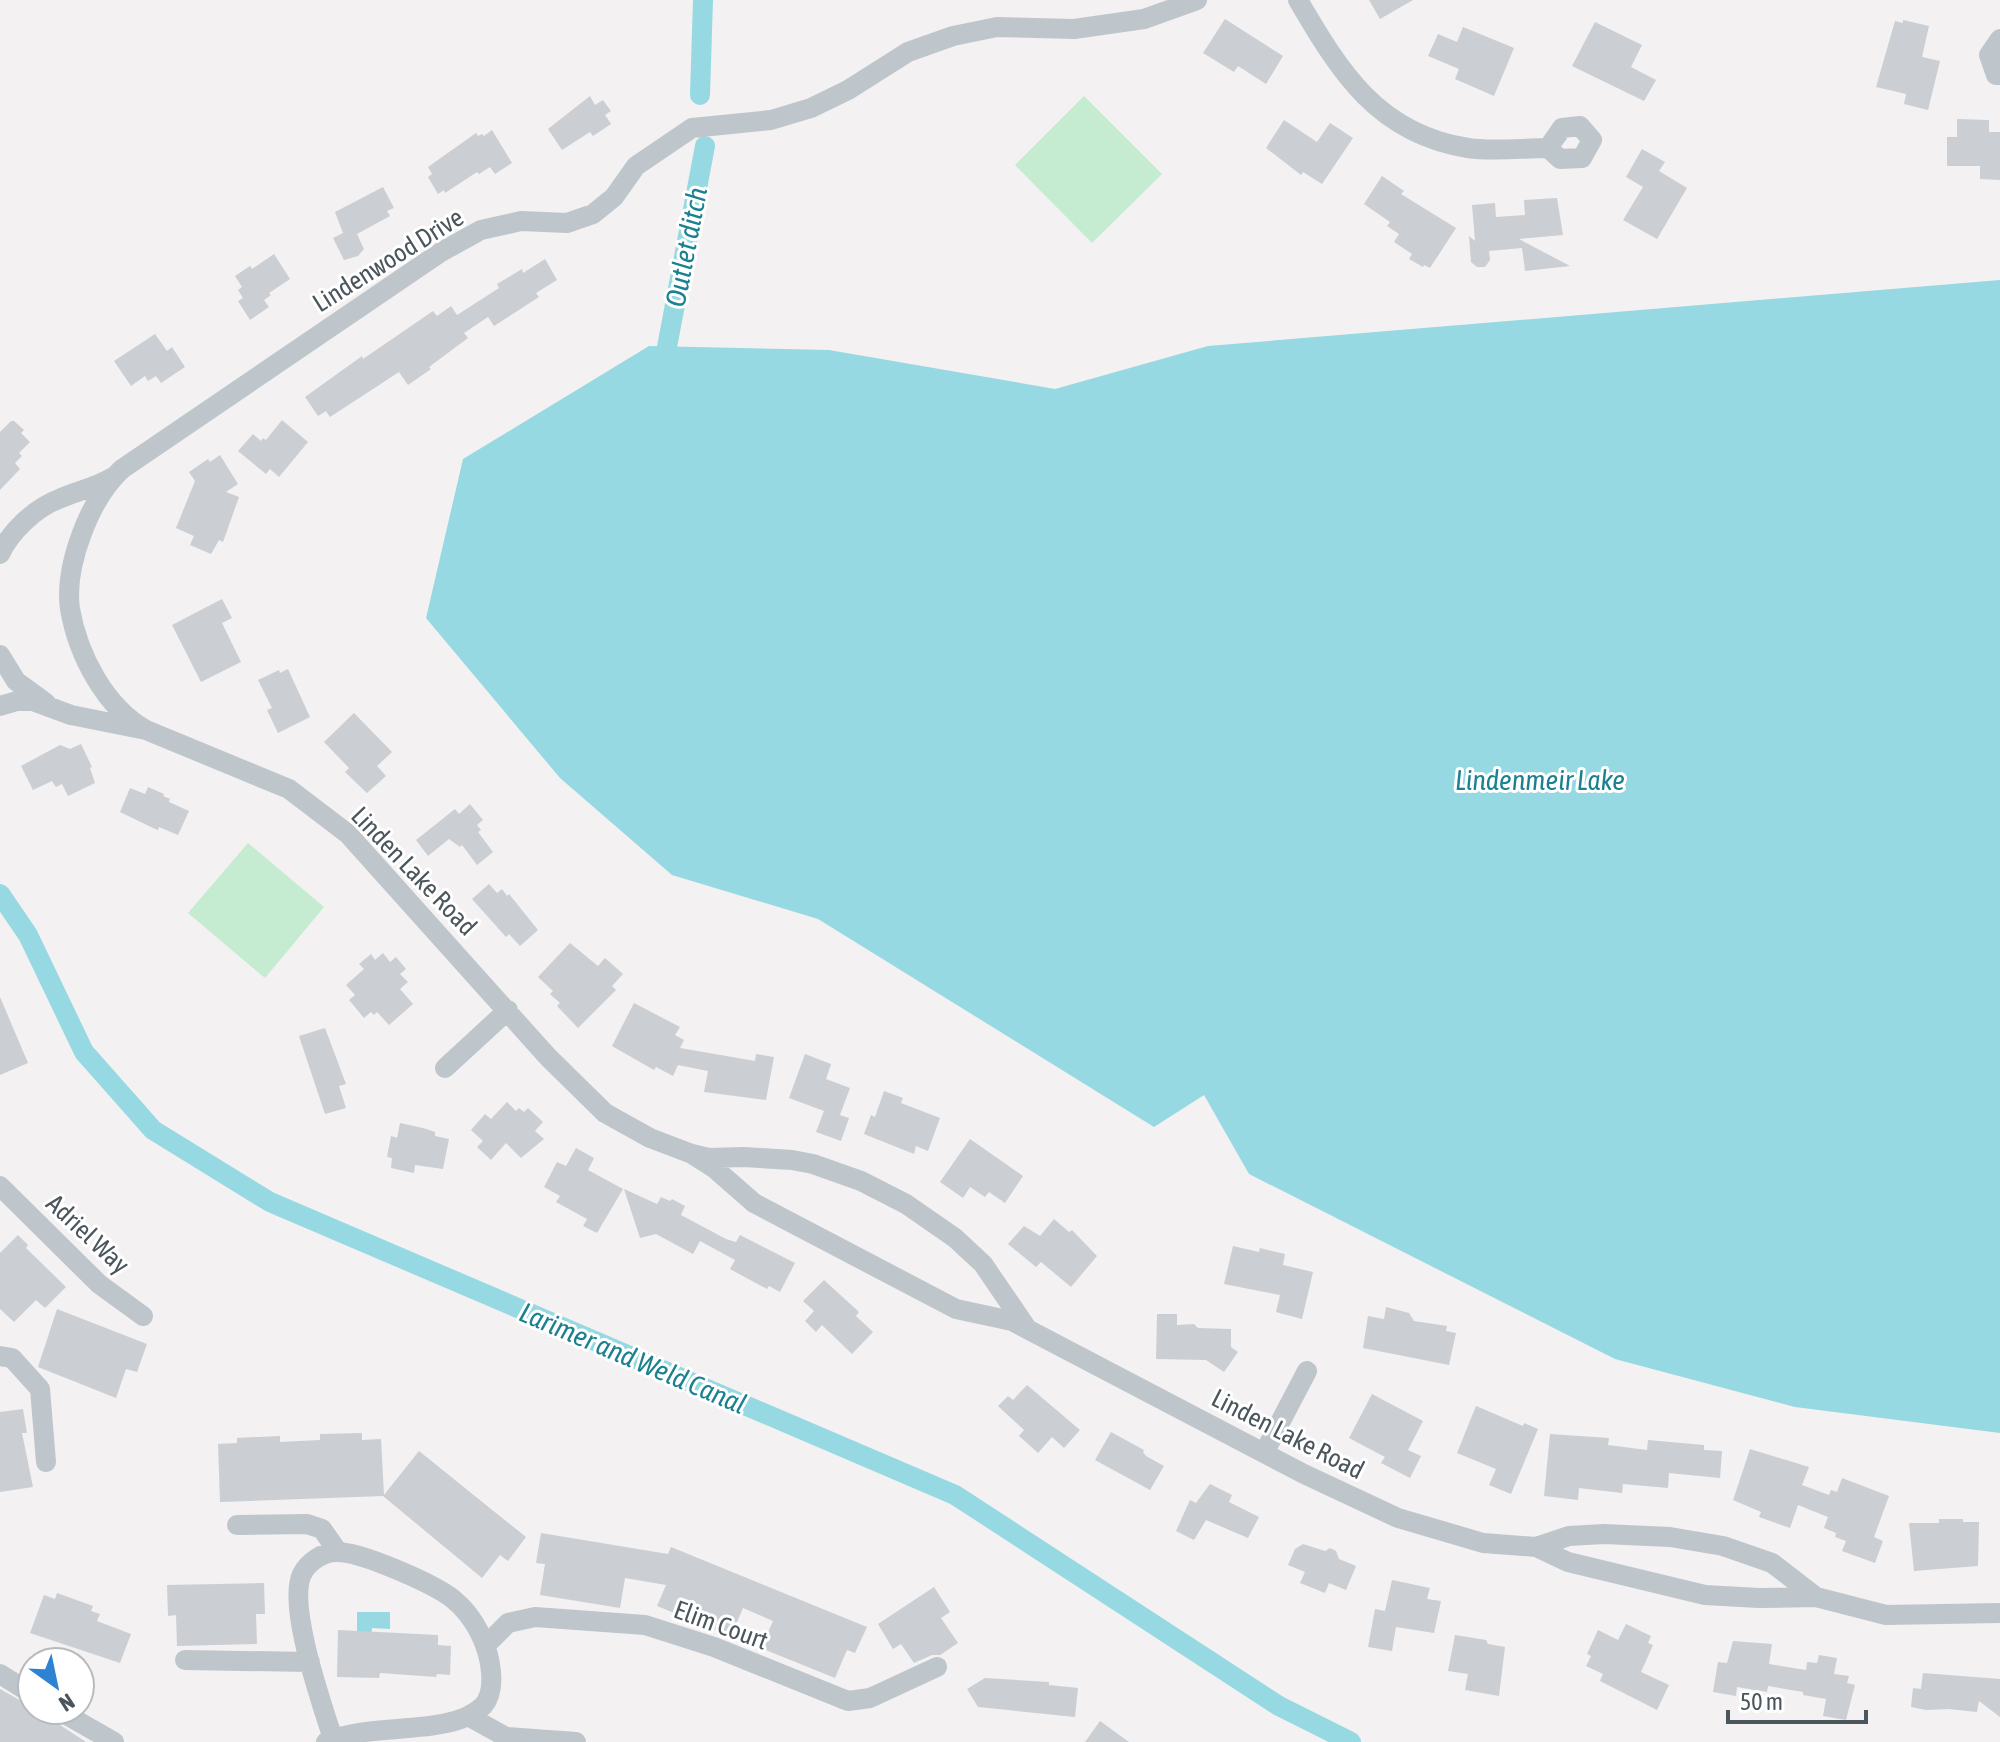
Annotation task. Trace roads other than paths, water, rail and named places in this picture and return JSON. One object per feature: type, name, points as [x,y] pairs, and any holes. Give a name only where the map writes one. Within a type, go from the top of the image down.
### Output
[{"type":"street","name":"Lindenwood Drive","points":[[0,554],[22,524],[48,505],[97,486],[118,474],[441,252],[481,230],[521,221],[567,223],[593,214],[614,197],[636,166],[692,128],[771,120],[811,108],[848,90],[908,52],[953,36],[997,27],[1074,29],[1144,19],[1197,0]]},
{"type":"street","points":[[1298,0],[1330,56],[1357,91],[1390,118],[1428,138],[1469,148],[1548,148]]},
{"type":"street","points":[[2000,39],[1989,55],[1996,75],[2000,75]]},
{"type":"street","name":"Lindenwood Drive","points":[[118,474],[85,520],[70,580],[70,608],[82,648],[105,693],[119,712],[146,730]]},
{"type":"street","points":[[0,655],[16,681],[51,707]]},
{"type":"street","name":"Linden Lake Road","points":[[0,706],[33,701],[71,715],[146,730],[289,789],[348,834],[548,1057],[605,1113],[650,1138],[692,1154],[709,1158],[744,1157],[813,1164],[861,1181],[906,1204],[955,1238],[983,1264],[1029,1330]]},
{"type":"street","points":[[445,1068],[508,1010]]},
{"type":"street","name":"Linden Lake Road","points":[[692,1154],[714,1168],[754,1203],[956,1309],[993,1315],[1029,1330],[1264,1453],[1398,1518],[1483,1543],[1536,1547],[1568,1562],[1705,1595],[1816,1597],[1886,1615],[2000,1613]]},
{"type":"street","name":"Adriel Way","points":[[0,1186],[99,1284],[143,1316]]},
{"type":"street","points":[[0,1356],[12,1358],[40,1389],[46,1462]]},
{"type":"street","points":[[1264,1453],[1307,1371]]},
{"type":"street","points":[[237,1525],[307,1524],[322,1529],[338,1552]]},
{"type":"street","name":"Linden Lake Road","points":[[1536,1547],[1569,1536],[1604,1534],[1670,1537],[1723,1546],[1772,1563],[1816,1597]]},
{"type":"street","points":[[332,1552],[351,1552],[454,1600],[481,1632],[486,1645],[492,1686],[485,1704],[461,1721],[374,1729],[330,1740],[298,1602],[302,1574],[314,1559],[332,1552]]},
{"type":"street","name":"Elim Court","points":[[486,1645],[508,1623],[535,1617],[645,1625],[714,1647],[848,1701],[870,1698],[937,1667]]},
{"type":"street","points":[[185,1660],[310,1662]]},
{"type":"street","points":[[468,1716],[506,1737],[576,1742]]},
{"type":"street","points":[[83,1726],[114,1742]]},
{"type":"water","name":"Lindenmeir Lake","points":[[2000,280],[2000,1433],[1795,1407],[1615,1359],[1249,1174],[1204,1095],[1154,1127],[818,919],[672,875],[560,778],[426,618],[463,459],[649,346],[829,350],[1055,389],[1208,346]]},
{"type":"water","points":[[357,1612],[390,1612],[390,1629],[372,1628],[371,1637],[357,1636]]},
{"type":"waterway","name":"Outlet ditch","points":[[700,95],[703,0]]},
{"type":"waterway","name":"Outlet ditch","points":[[667,347],[705,146]]},
{"type":"waterway","name":"Larimer and Weld Canal","points":[[0,894],[28,935],[84,1052],[153,1130],[270,1202],[955,1495],[1279,1706],[1351,1742]]}]
